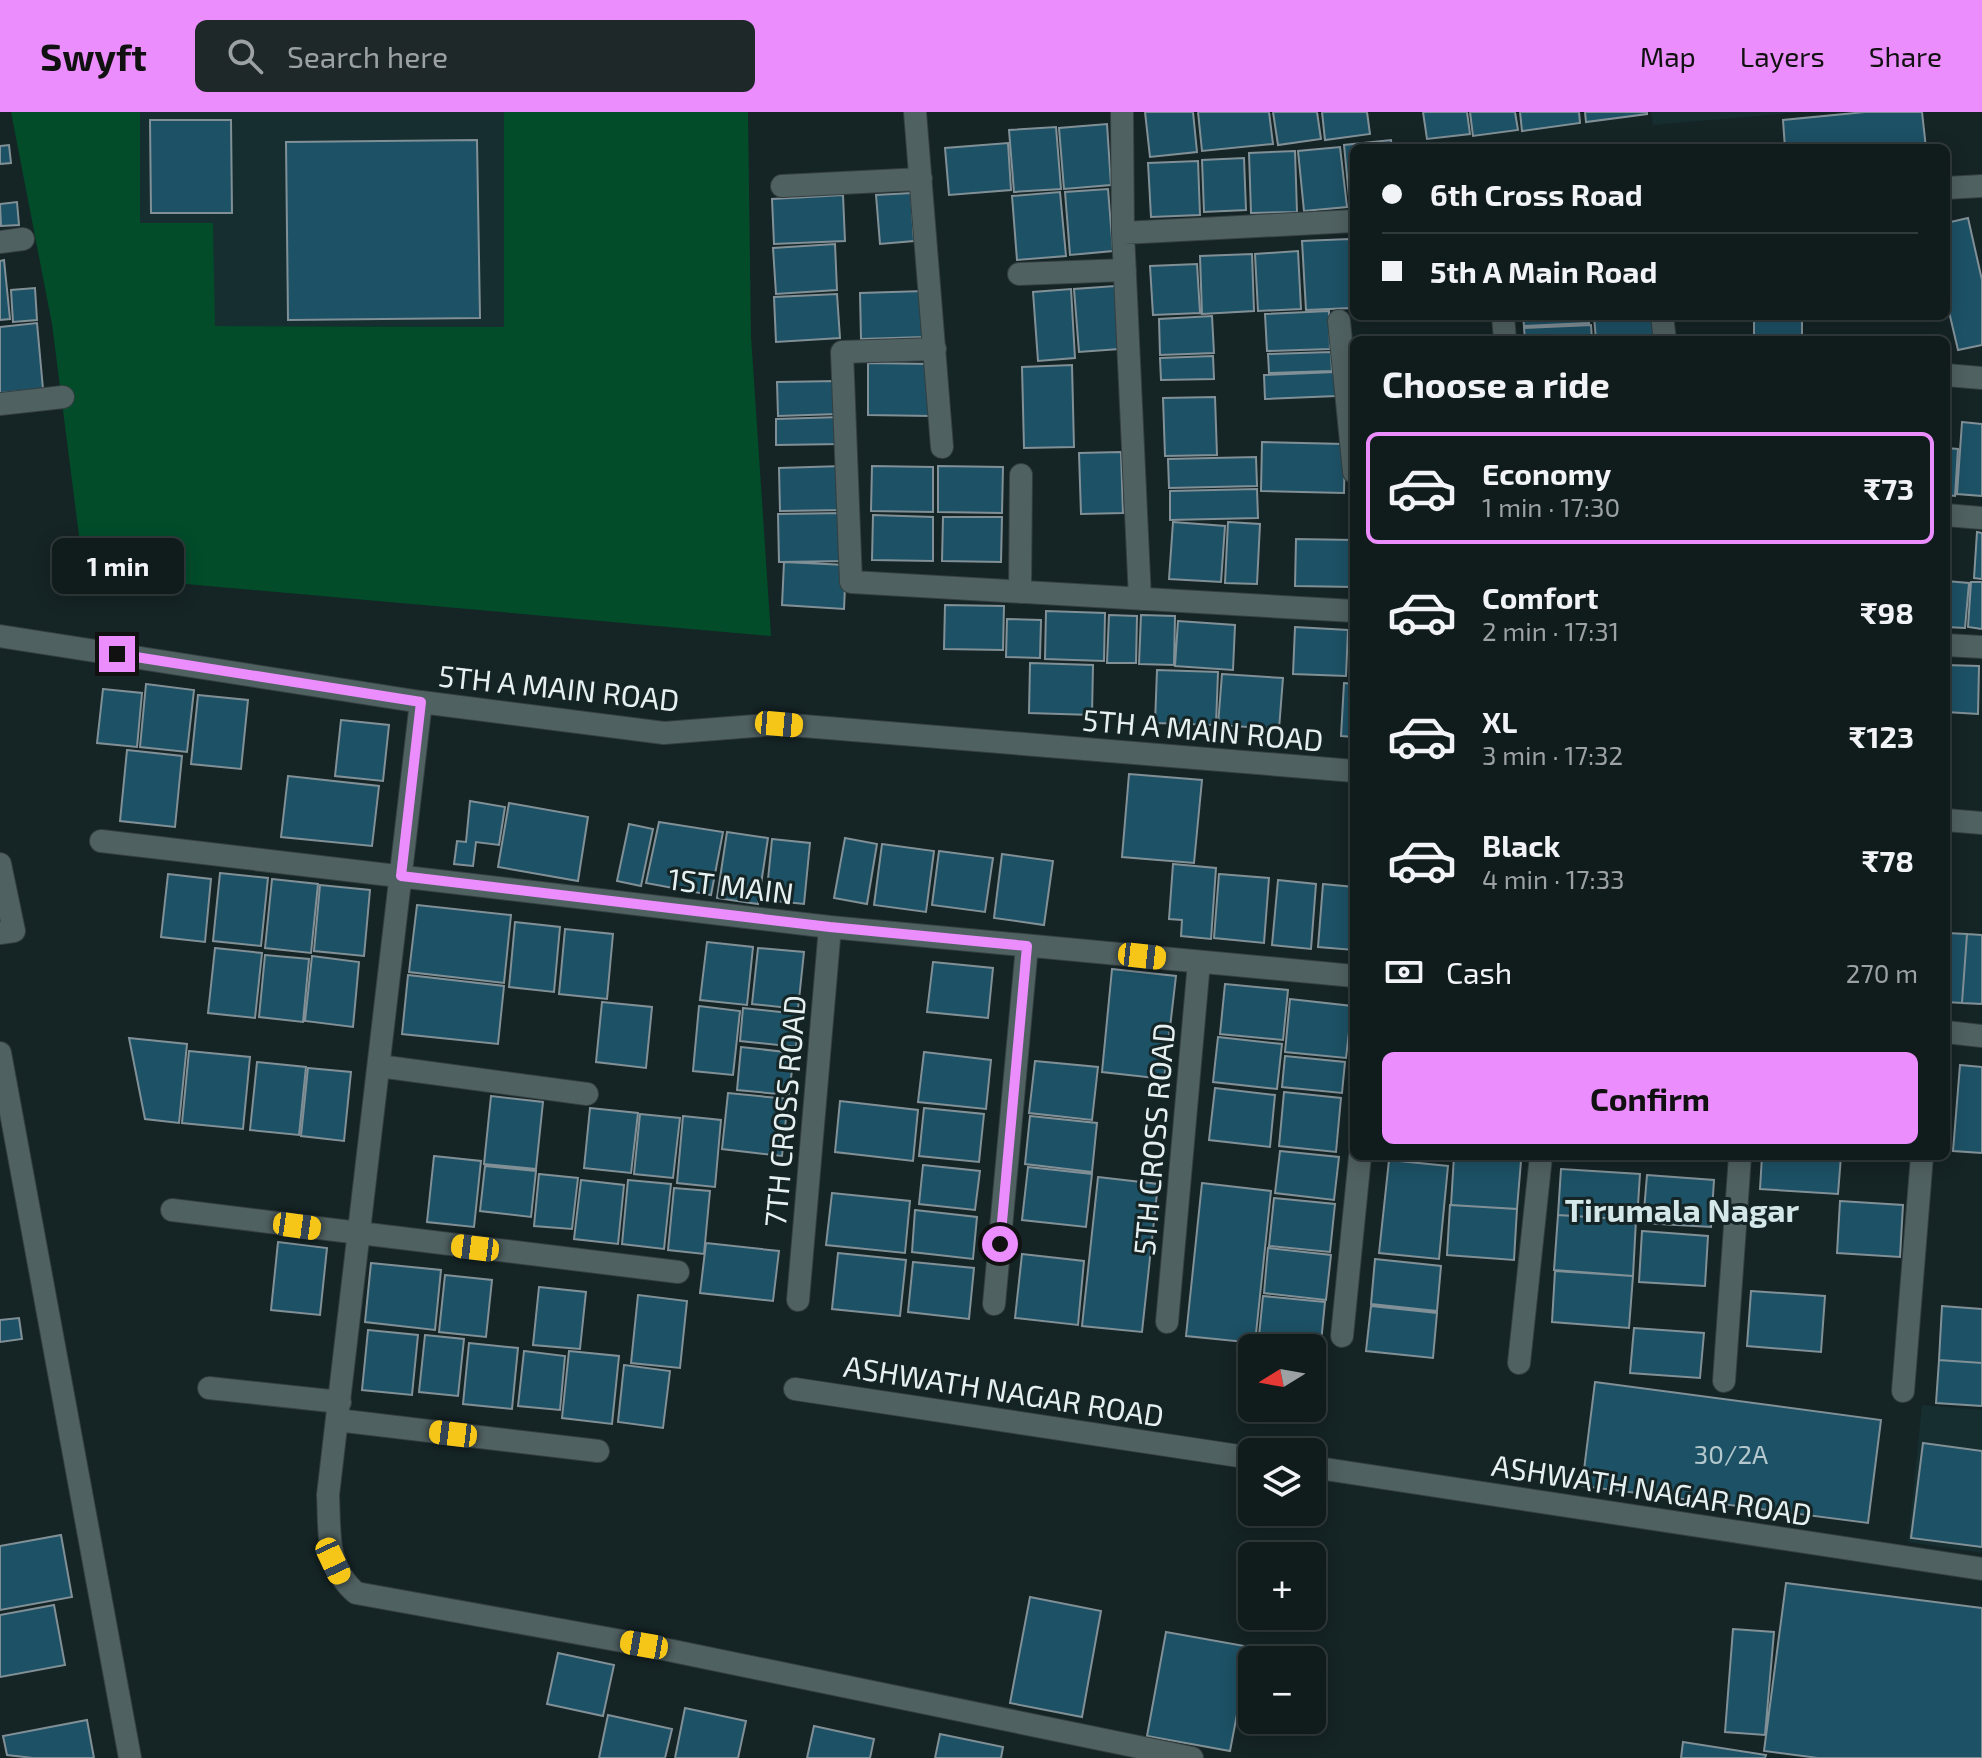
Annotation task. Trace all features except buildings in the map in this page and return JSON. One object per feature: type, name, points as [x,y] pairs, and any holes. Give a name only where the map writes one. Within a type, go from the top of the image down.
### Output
[{"type":"street","points":[[915,112],[942,447]]},
{"type":"street","points":[[1122,112],[1123,233],[1140,599]]},
{"type":"street","points":[[782,186],[921,179]]},
{"type":"street","points":[[1950,188],[1982,186]]},
{"type":"street","points":[[1123,233],[1350,221]]},
{"type":"street","points":[[0,242],[23,239]]},
{"type":"street","points":[[1019,274],[1125,270]]},
{"type":"street","points":[[1339,321],[1350,432]]},
{"type":"street","points":[[935,349],[842,352],[851,582],[1350,611]]},
{"type":"street","points":[[1950,375],[1982,378]]},
{"type":"street","points":[[0,404],[63,397]]},
{"type":"street","points":[[1020,592],[1021,475]]},
{"type":"street","points":[[1950,515],[1982,518]]},
{"type":"street","name":"5TH A MAIN ROAD","points":[[0,636],[421,702],[664,733],[779,724],[1350,771]]},
{"type":"street","points":[[1950,645],[1982,647]]},
{"type":"street","points":[[421,702],[328,1495],[333,1561],[342,1581],[356,1593],[644,1645],[1192,1758]]},
{"type":"street","points":[[1950,820],[1982,823]]},
{"type":"street","name":"1ST MAIN","points":[[101,841],[830,927],[1350,976]]},
{"type":"street","points":[[0,864],[14,931],[0,933]]},
{"type":"street","name":"7TH CROSS ROAD","points":[[798,1300],[830,927]]},
{"type":"street","points":[[994,1304],[1027,946]]},
{"type":"street","name":"5TH CROSS ROAD","points":[[1167,1322],[1199,962]]},
{"type":"street","points":[[1950,1032],[1982,1036]]},
{"type":"street","points":[[0,1053],[130,1758]]},
{"type":"street","points":[[379,1066],[587,1094]]},
{"type":"street","points":[[1342,1336],[1360,1160]]},
{"type":"street","points":[[1519,1363],[1541,1160]]},
{"type":"street","points":[[1724,1381],[1740,1160]]},
{"type":"street","points":[[1903,1391],[1922,1160]]},
{"type":"street","points":[[172,1210],[678,1272]]},
{"type":"street","points":[[209,1388],[598,1451]]},
{"type":"street","name":"ASHWATH NAGAR ROAD","points":[[795,1389],[1238,1456]]},
{"type":"street","name":"ASHWATH NAGAR ROAD","points":[[1326,1469],[1982,1569]]},
{"type":"shaded area","points":[[140,112],[504,112],[504,327],[214,326],[213,224],[140,224]]},
{"type":"shaded area","points":[[1651,112],[1803,112],[1653,125]]},
{"type":"shaded area","points":[[1922,1405],[1982,1410],[1982,1553],[1908,1542]]},
{"type":"green space","points":[[11,112],[140,112],[140,223],[213,223],[215,326],[504,327],[504,112],[748,112],[751,336],[771,636],[84,575],[52,324]]},
{"type":"district","name":"Tirumala Nagar","points":[[1682,1209]]},
{"type":"route","points":[[117,654],[421,702],[401,876],[830,927],[1027,946],[1000,1244]]}]
